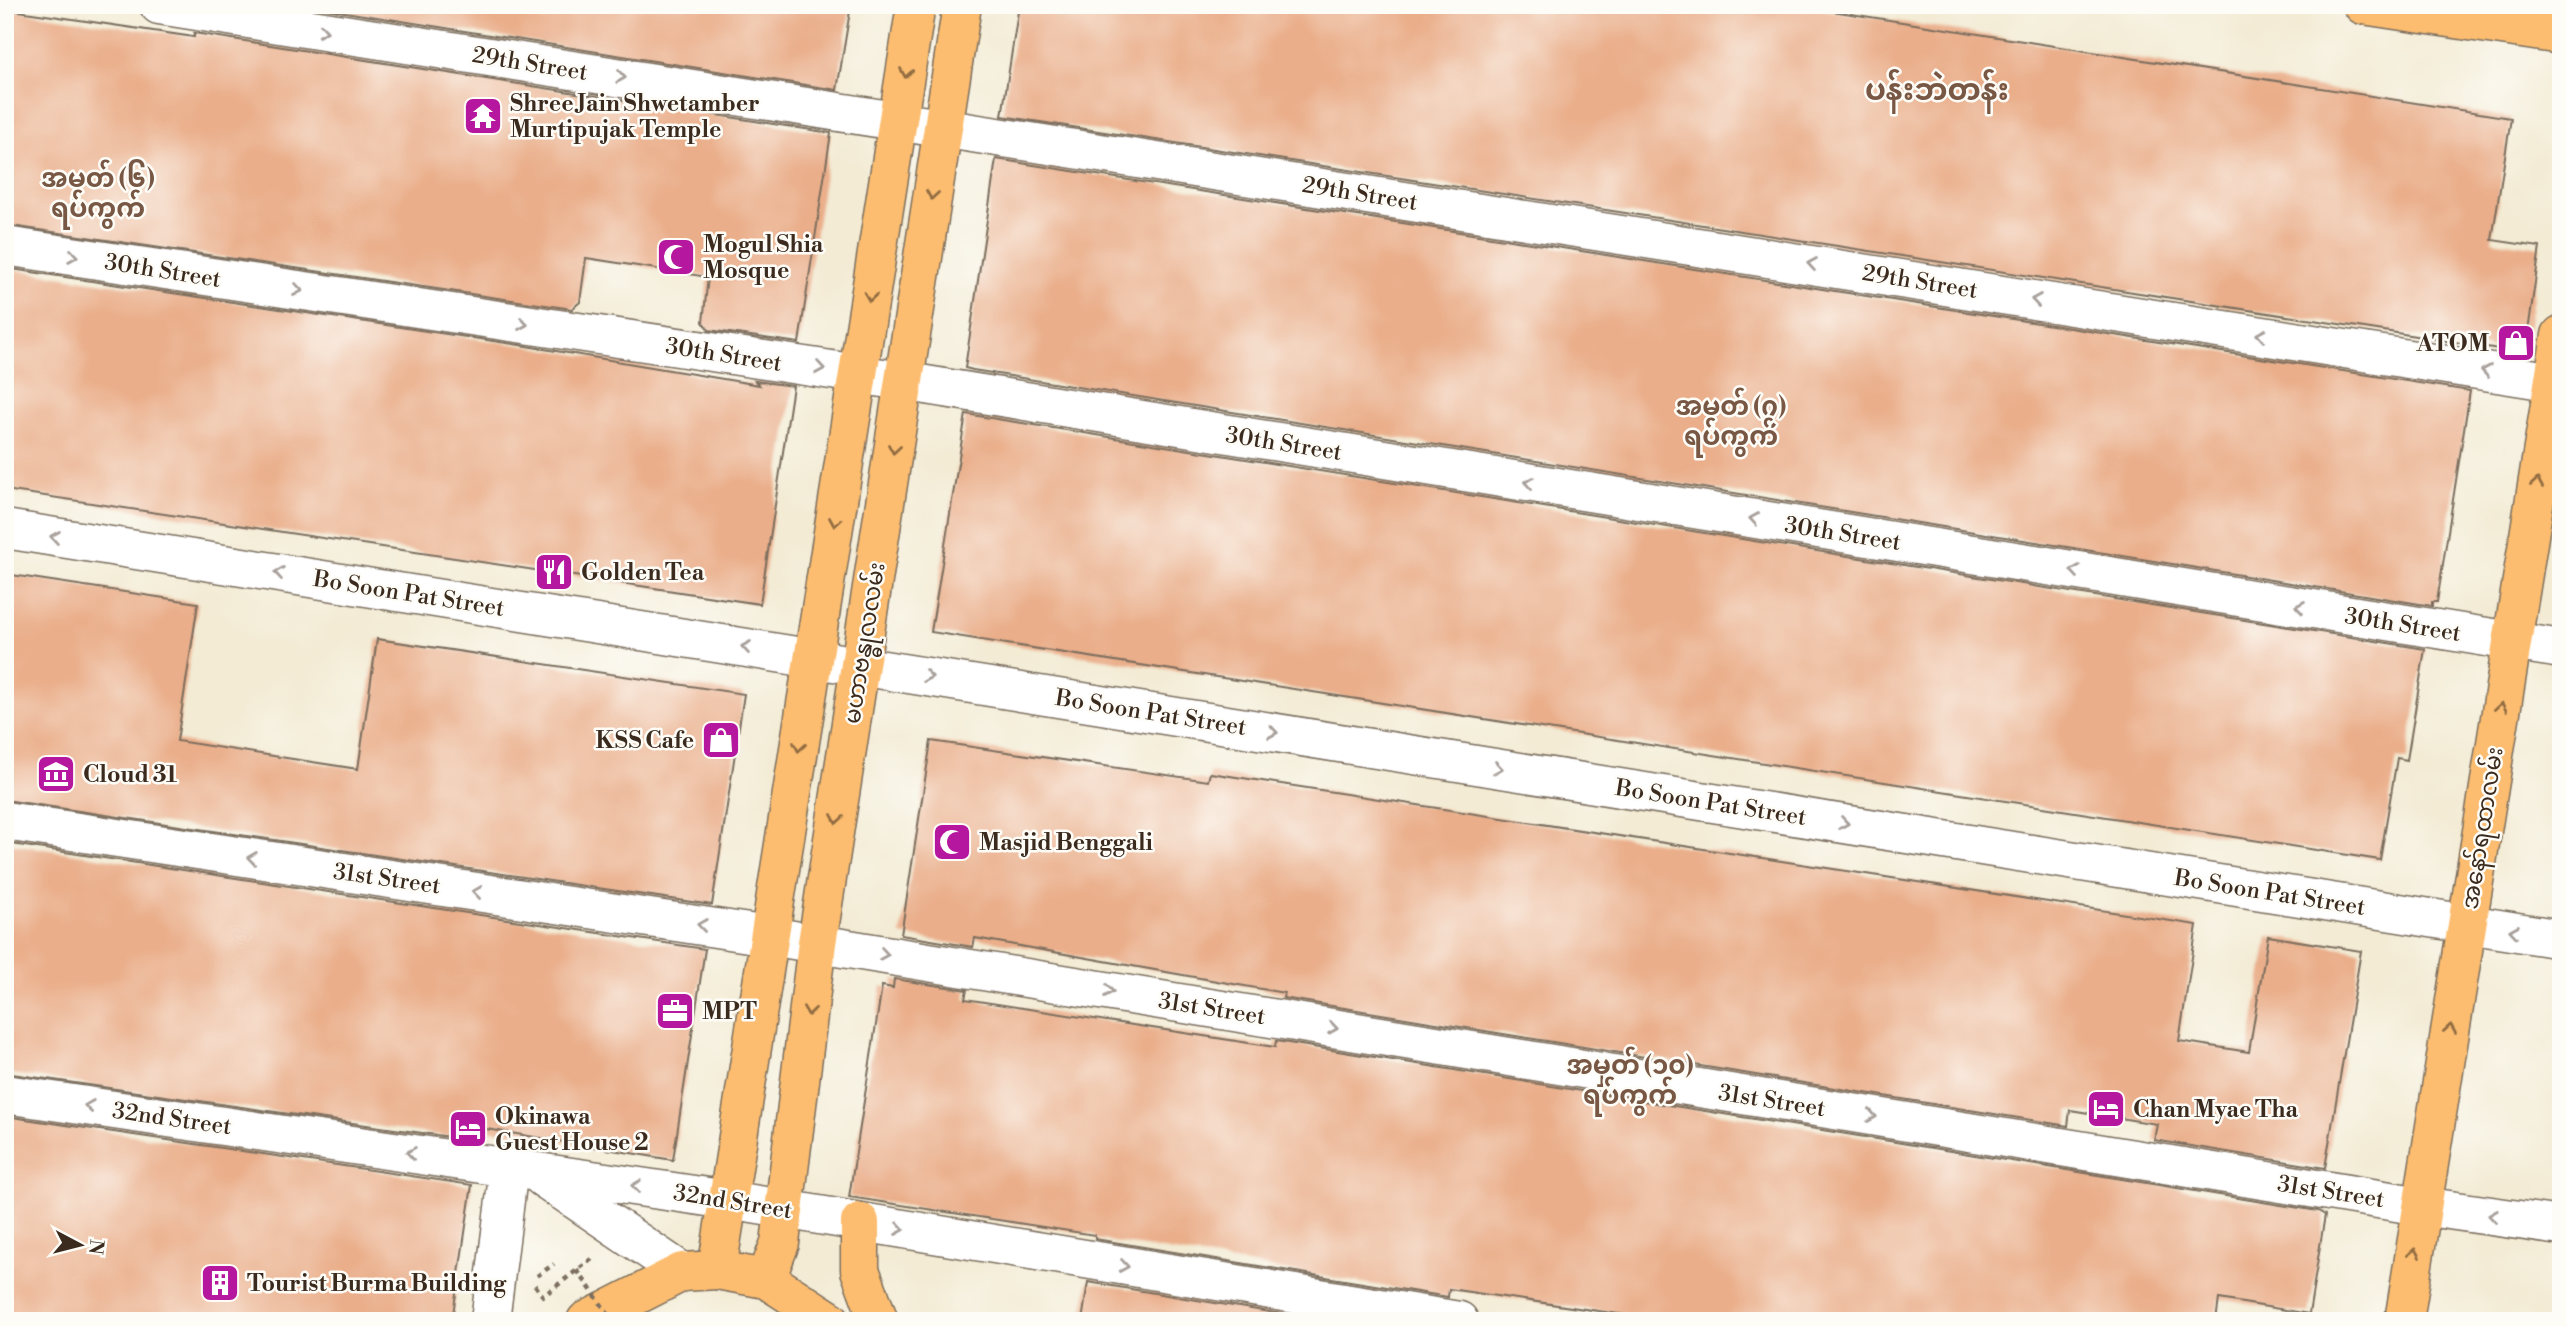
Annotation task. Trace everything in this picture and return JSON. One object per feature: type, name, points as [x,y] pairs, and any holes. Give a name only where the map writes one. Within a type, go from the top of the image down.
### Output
[{"type":"main road","name":"မဟာဗန္ဓုလလမ်း","points":[[699,1271],[727,1200],[916,5]]},
{"type":"main road","name":"မဟာဗန္ဓုလလမ်း","points":[[766,1279],[780,1243],[817,943],[962,5]]},
{"type":"main road","points":[[2363,5],[2561,35]]},
{"type":"main road","name":"အနော်ရထာလမ်း","points":[[2403,1321],[2512,642],[2557,382],[2561,335]]},
{"type":"main road","points":[[860,1222],[860,1270],[878,1321]]},
{"type":"main road","points":[[586,1321],[699,1271],[766,1279],[831,1321]]},
{"type":"street","name":"29th Street","points":[[159,5],[2557,382]]},
{"type":"street","name":"30th Street","points":[[5,246],[858,374],[2561,649]]},
{"type":"street","name":"Bo Soon Pat Street","points":[[5,529],[2561,939]]},
{"type":"street","name":"31st Street","points":[[5,821],[817,943],[2421,1206],[2561,1226]]},
{"type":"street","name":"32nd Street","points":[[5,1094],[727,1200],[1459,1321]]},
{"type":"street","points":[[490,1321],[521,1170],[699,1271]]},
{"type":"path","points":[[554,1264],[531,1280],[543,1296],[578,1270],[613,1321]]},
{"type":"path","points":[[962,1321],[965,1318],[968,1321]]},
{"type":"building","points":[[301,5],[851,5],[837,90]]},
{"type":"building","points":[[1019,5],[1794,5],[2511,118],[2492,240],[2540,247],[2525,353],[1002,116]]},
{"type":"building","points":[[5,9],[194,37],[194,33],[831,133],[799,343],[709,330],[703,322],[708,277],[586,258],[580,302],[572,309],[5,225]]},
{"type":"building","points":[[996,159],[2470,391],[2437,602],[2432,602],[2432,606],[965,368]]},
{"type":"building","points":[[5,268],[526,346],[759,385],[755,381],[793,386],[760,604],[5,490]]},
{"type":"building","points":[[966,414],[2425,649],[2407,760],[2397,758],[2380,860],[931,632]]},
{"type":"building","points":[[5,574],[198,603],[177,741],[358,769],[377,639],[744,694],[712,905],[5,800]]},
{"type":"building","points":[[931,741],[1208,781],[1210,773],[2197,925],[2179,1041],[2249,1052],[2268,936],[2361,951],[2325,1168],[2154,1140],[2157,1124],[2070,1110],[2068,1126],[1283,998],[1284,993],[975,938],[973,947],[901,935]]},
{"type":"building","points":[[5,843],[705,949],[673,1160],[480,1128],[478,1141],[5,1073]]},
{"type":"building","points":[[894,979],[967,990],[965,999],[1275,1047],[1276,1041],[2318,1211],[2325,1215],[2309,1314],[2219,1299],[2216,1321],[1666,1321],[1449,1289],[1448,1297],[1095,1239],[1095,1235],[849,1197],[882,986],[893,988]]},
{"type":"building","points":[[5,1116],[472,1185],[452,1321],[5,1321]]},
{"type":"building","points":[[1088,1282],[1324,1321],[1082,1321]]},
{"type":"place","name":"Shree Jain Shwetamber Murtipujak Temple","points":[[483,116]]},
{"type":"place","name":"Mogul Shia Mosque","points":[[676,257]]},
{"type":"place","name":"ATOM","points":[[2516,343]]},
{"type":"place","name":"Golden Tea","points":[[554,572]]},
{"type":"place","name":"KSS Cafe","points":[[721,740]]},
{"type":"place","name":"Cloud 31","points":[[56,774]]},
{"type":"place","name":"Masjid Benggali","points":[[952,842]]},
{"type":"place","name":"MPT","points":[[675,1011]]},
{"type":"place","name":"Chan Myae Tha","points":[[2106,1109]]},
{"type":"place","name":"Okinawa Guest House 2","points":[[468,1129]]},
{"type":"place","name":"Tourist Burma Building","points":[[220,1283]]},
{"type":"district","name":"ပန်းဘဲတန်း","points":[[1937,90]]},
{"type":"district","name":"အမှတ် (၆) ရပ်ကွက်","points":[[98,193]]},
{"type":"district","name":"အမှတ် (၇) ရပ်ကွက်","points":[[1731,421]]},
{"type":"district","name":"အမှတ် (၁၀) ရပ်ကွက်","points":[[1630,1080]]}]
